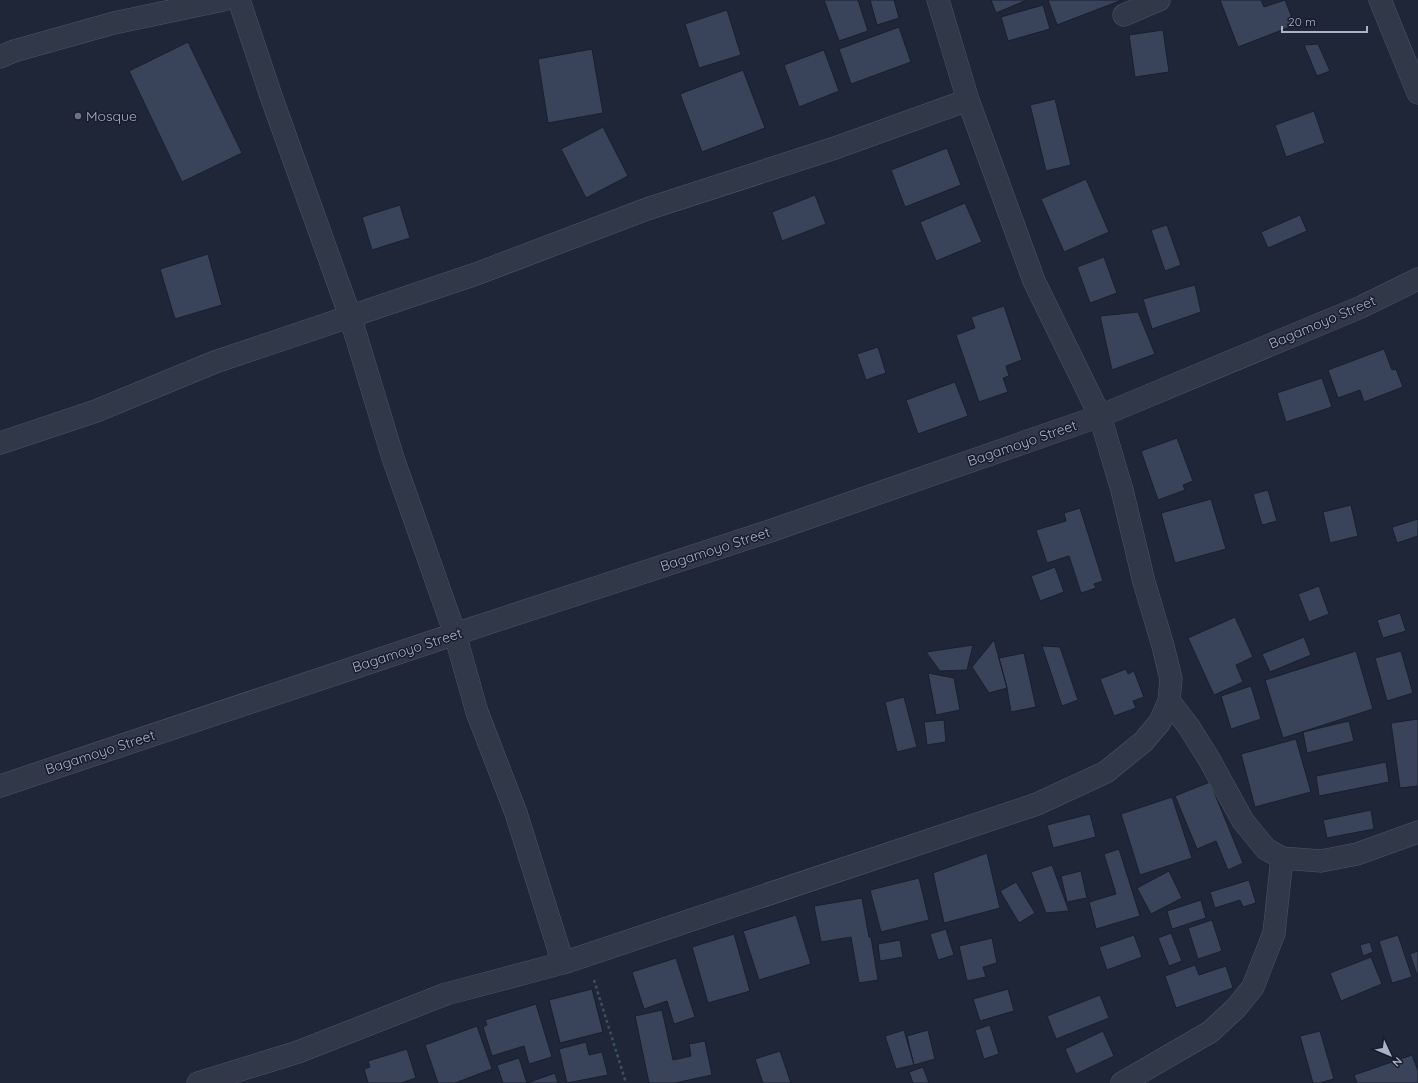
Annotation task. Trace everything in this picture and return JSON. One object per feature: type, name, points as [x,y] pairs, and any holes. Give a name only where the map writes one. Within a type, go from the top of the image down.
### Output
[{"type":"street","points":[[0,57],[14,51],[114,23],[223,0]]},
{"type":"street","points":[[238,0],[350,316],[393,458],[456,634],[477,712],[516,813],[563,963]]},
{"type":"street","points":[[198,1083],[298,1052],[446,994],[563,963],[1036,804],[1106,772],[1143,742],[1160,722],[1169,701],[1171,679],[1144,582],[1122,490],[1100,416],[1034,281],[968,100],[938,0]]},
{"type":"street","points":[[1124,15],[1159,0]]},
{"type":"street","points":[[1380,0],[1418,93]]},
{"type":"street","points":[[0,443],[96,411],[215,362],[476,274],[647,209],[835,148],[968,100]]},
{"type":"street","name":"Bagamoyo Street","points":[[0,786],[767,532],[1100,416],[1361,307],[1418,279]]},
{"type":"street","points":[[1169,701],[1189,727],[1209,759],[1243,821],[1266,849],[1282,858],[1321,860],[1357,854],[1418,832]]},
{"type":"street","points":[[1122,1083],[1210,1032],[1236,1008],[1253,987],[1274,933],[1282,858]]},
{"type":"path","points":[[586,955],[626,1083]]},
{"type":"building","points":[[824,0],[858,0],[868,31],[839,41]]},
{"type":"building","points":[[870,0],[894,0],[899,18],[877,25]]},
{"type":"building","points":[[991,0],[1027,0],[996,13]]},
{"type":"building","points":[[1048,0],[1122,0],[1057,25]]},
{"type":"building","points":[[1220,0],[1261,0],[1264,7],[1285,0],[1295,25],[1238,47]]},
{"type":"building","points":[[1043,5],[1050,29],[1008,41],[1001,17]]},
{"type":"building","points":[[727,10],[741,55],[699,68],[685,24]]},
{"type":"building","points":[[899,27],[911,62],[851,84],[839,49]]},
{"type":"building","points":[[1163,30],[1169,72],[1135,77],[1129,35]]},
{"type":"building","points":[[188,42],[242,153],[182,182],[129,71]]},
{"type":"building","points":[[1318,44],[1330,71],[1317,76],[1304,45]]},
{"type":"building","points":[[592,49],[603,113],[548,123],[538,59]]},
{"type":"building","points":[[824,50],[839,91],[799,107],[784,65]]},
{"type":"building","points":[[743,70],[765,128],[702,152],[680,94]]},
{"type":"building","points":[[1055,99],[1071,165],[1046,171],[1030,105]]},
{"type":"building","points":[[1314,111],[1325,143],[1286,157],[1275,125]]},
{"type":"building","points":[[603,127],[628,176],[586,198],[561,149]]},
{"type":"building","points":[[947,148],[961,185],[905,207],[891,170]]},
{"type":"building","points":[[1086,179],[1109,232],[1064,252],[1041,199]]},
{"type":"building","points":[[815,195],[826,224],[782,241],[772,212]]},
{"type":"building","points":[[965,203],[982,242],[936,261],[920,222]]},
{"type":"building","points":[[400,205],[410,238],[372,250],[362,217]]},
{"type":"building","points":[[1300,215],[1307,231],[1268,248],[1261,232]]},
{"type":"building","points":[[1167,225],[1181,265],[1165,271],[1151,230]]},
{"type":"building","points":[[208,254],[222,305],[175,319],[160,269]]},
{"type":"building","points":[[1104,257],[1117,293],[1090,303],[1077,267]]},
{"type":"building","points":[[1195,285],[1201,312],[1152,329],[1143,299]]},
{"type":"building","points":[[1004,306],[1022,360],[1006,366],[1009,376],[1003,378],[1008,392],[979,402],[956,335],[975,328],[971,317]]},
{"type":"building","points":[[1138,312],[1155,354],[1112,370],[1100,316]]},
{"type":"building","points":[[878,347],[886,373],[866,380],[857,354]]},
{"type":"building","points":[[1384,349],[1392,370],[1396,369],[1403,387],[1364,402],[1360,390],[1338,398],[1328,370]]},
{"type":"building","points":[[1322,378],[1332,407],[1286,422],[1277,393]]},
{"type":"building","points":[[955,382],[968,416],[918,434],[906,400]]},
{"type":"building","points":[[1177,438],[1193,481],[1183,485],[1185,490],[1158,500],[1141,451]]},
{"type":"building","points":[[1268,490],[1277,521],[1262,525],[1253,494]]},
{"type":"building","points":[[1211,499],[1226,549],[1175,563],[1161,513]]},
{"type":"building","points":[[1351,505],[1358,536],[1330,543],[1323,512]]},
{"type":"building","points":[[1080,508],[1103,581],[1094,584],[1096,588],[1081,593],[1069,556],[1047,563],[1036,530],[1066,521],[1064,513]]},
{"type":"building","points":[[1418,519],[1418,536],[1397,543],[1392,527]]},
{"type":"building","points":[[1055,567],[1064,592],[1040,601],[1031,576]]},
{"type":"building","points":[[1319,586],[1329,614],[1309,622],[1298,594]]},
{"type":"building","points":[[1400,613],[1406,631],[1383,638],[1377,620]]},
{"type":"building","points":[[1235,617],[1253,657],[1236,665],[1243,682],[1214,695],[1188,638]]},
{"type":"building","points":[[1304,637],[1311,655],[1270,672],[1262,654]]},
{"type":"building","points":[[994,640],[1007,688],[989,693],[972,667]]},
{"type":"building","points":[[973,645],[967,670],[940,671],[926,652]]},
{"type":"building","points":[[1042,646],[1060,647],[1078,700],[1062,706]]},
{"type":"building","points":[[1356,651],[1373,709],[1283,738],[1265,680]]},
{"type":"building","points":[[1401,651],[1413,693],[1387,701],[1375,658]]},
{"type":"building","points":[[1024,653],[1036,707],[1011,712],[1007,688],[999,658]]},
{"type":"building","points":[[1126,669],[1128,674],[1134,671],[1144,697],[1133,701],[1136,708],[1114,716],[1100,679]]},
{"type":"building","points":[[928,673],[954,678],[960,710],[936,715]]},
{"type":"building","points":[[1251,686],[1261,719],[1231,729],[1221,696]]},
{"type":"building","points":[[904,697],[917,747],[897,752],[885,702]]},
{"type":"building","points":[[1418,719],[1418,786],[1400,788],[1391,723]]},
{"type":"building","points":[[944,720],[946,742],[927,745],[924,722]]},
{"type":"building","points":[[1349,721],[1354,741],[1307,753],[1303,732]]},
{"type":"building","points":[[1296,739],[1311,792],[1255,807],[1241,754]]},
{"type":"building","points":[[1386,762],[1389,782],[1319,796],[1316,776]]},
{"type":"building","points":[[1210,782],[1243,863],[1228,870],[1216,841],[1197,849],[1175,796]]},
{"type":"building","points":[[1172,797],[1192,858],[1140,875],[1121,814]]},
{"type":"building","points":[[1371,810],[1374,829],[1327,838],[1323,820]]},
{"type":"building","points":[[1090,814],[1096,837],[1053,848],[1047,825]]},
{"type":"building","points":[[1119,849],[1140,916],[1096,929],[1089,902],[1116,894],[1104,854]]},
{"type":"building","points":[[987,853],[1000,908],[944,923],[933,873]]},
{"type":"building","points":[[1052,865],[1069,911],[1046,913],[1031,872]]},
{"type":"building","points":[[1081,871],[1087,898],[1067,902],[1061,876]]},
{"type":"building","points":[[1169,871],[1182,898],[1151,914],[1137,888]]},
{"type":"building","points":[[919,878],[929,920],[881,932],[870,890]]},
{"type":"building","points":[[1249,880],[1256,903],[1243,907],[1240,900],[1215,908],[1210,892]]},
{"type":"building","points":[[1016,882],[1035,913],[1019,923],[1000,891]]},
{"type":"building","points":[[862,898],[869,937],[871,937],[878,980],[859,983],[851,937],[821,942],[814,906]]},
{"type":"building","points":[[1201,900],[1206,918],[1172,929],[1167,911]]},
{"type":"building","points":[[796,915],[811,964],[759,980],[743,931]]},
{"type":"building","points":[[1212,920],[1222,951],[1198,959],[1188,928]]},
{"type":"building","points":[[946,929],[954,955],[938,960],[930,934]]},
{"type":"building","points":[[1171,933],[1182,961],[1169,966],[1158,938]]},
{"type":"building","points":[[734,934],[750,991],[708,1003],[692,947]]},
{"type":"building","points":[[1134,935],[1142,957],[1107,970],[1099,947]]},
{"type":"building","points":[[1398,935],[1412,977],[1392,983],[1379,941]]},
{"type":"building","points":[[992,938],[997,963],[983,967],[986,977],[967,981],[959,946]]},
{"type":"building","points":[[900,940],[903,957],[880,961],[878,944]]},
{"type":"building","points":[[1370,942],[1373,952],[1363,956],[1360,945]]},
{"type":"building","points":[[1418,951],[1418,975],[1417,975],[1410,954]]},
{"type":"building","points":[[1371,957],[1382,984],[1341,1001],[1330,973]]},
{"type":"building","points":[[676,958],[695,1017],[674,1024],[667,1001],[644,1009],[632,972]]},
{"type":"building","points":[[1195,965],[1199,975],[1226,966],[1233,988],[1176,1008],[1165,976]]},
{"type":"building","points":[[592,989],[603,1032],[560,1043],[549,1000]]},
{"type":"building","points":[[1008,989],[1014,1011],[980,1021],[973,999]]},
{"type":"building","points":[[1100,995],[1109,1018],[1056,1039],[1047,1016]]},
{"type":"building","points":[[536,1004],[552,1057],[529,1064],[524,1046],[492,1056],[483,1027],[487,1025],[485,1020]]},
{"type":"building","points":[[662,1010],[673,1060],[691,1056],[689,1044],[705,1041],[712,1075],[675,1083],[649,1083],[635,1016]]},
{"type":"building","points":[[990,1025],[999,1054],[984,1059],[975,1030]]},
{"type":"building","points":[[477,1026],[492,1069],[455,1083],[438,1083],[425,1045]]},
{"type":"building","points":[[904,1030],[914,1065],[896,1069],[885,1036]]},
{"type":"building","points":[[928,1030],[935,1059],[914,1065],[907,1036]]},
{"type":"building","points":[[1103,1031],[1114,1056],[1076,1074],[1065,1049]]},
{"type":"building","points":[[1320,1031],[1334,1079],[1313,1083],[1300,1036]]},
{"type":"building","points":[[586,1042],[589,1055],[602,1052],[608,1075],[567,1083],[559,1049]]},
{"type":"building","points":[[407,1049],[416,1078],[401,1083],[368,1083],[364,1069],[370,1067],[368,1061]]},
{"type":"building","points":[[780,1051],[791,1083],[763,1083],[755,1059]]},
{"type":"building","points":[[1412,1055],[1418,1071],[1418,1083],[1357,1083],[1354,1075]]},
{"type":"building","points":[[519,1058],[527,1083],[503,1083],[497,1065]]},
{"type":"building","points":[[923,1067],[929,1083],[913,1083],[909,1072]]},
{"type":"building","points":[[555,1073],[558,1083],[527,1083]]},
{"type":"place","name":"Mosque","points":[[78,116]]}]
